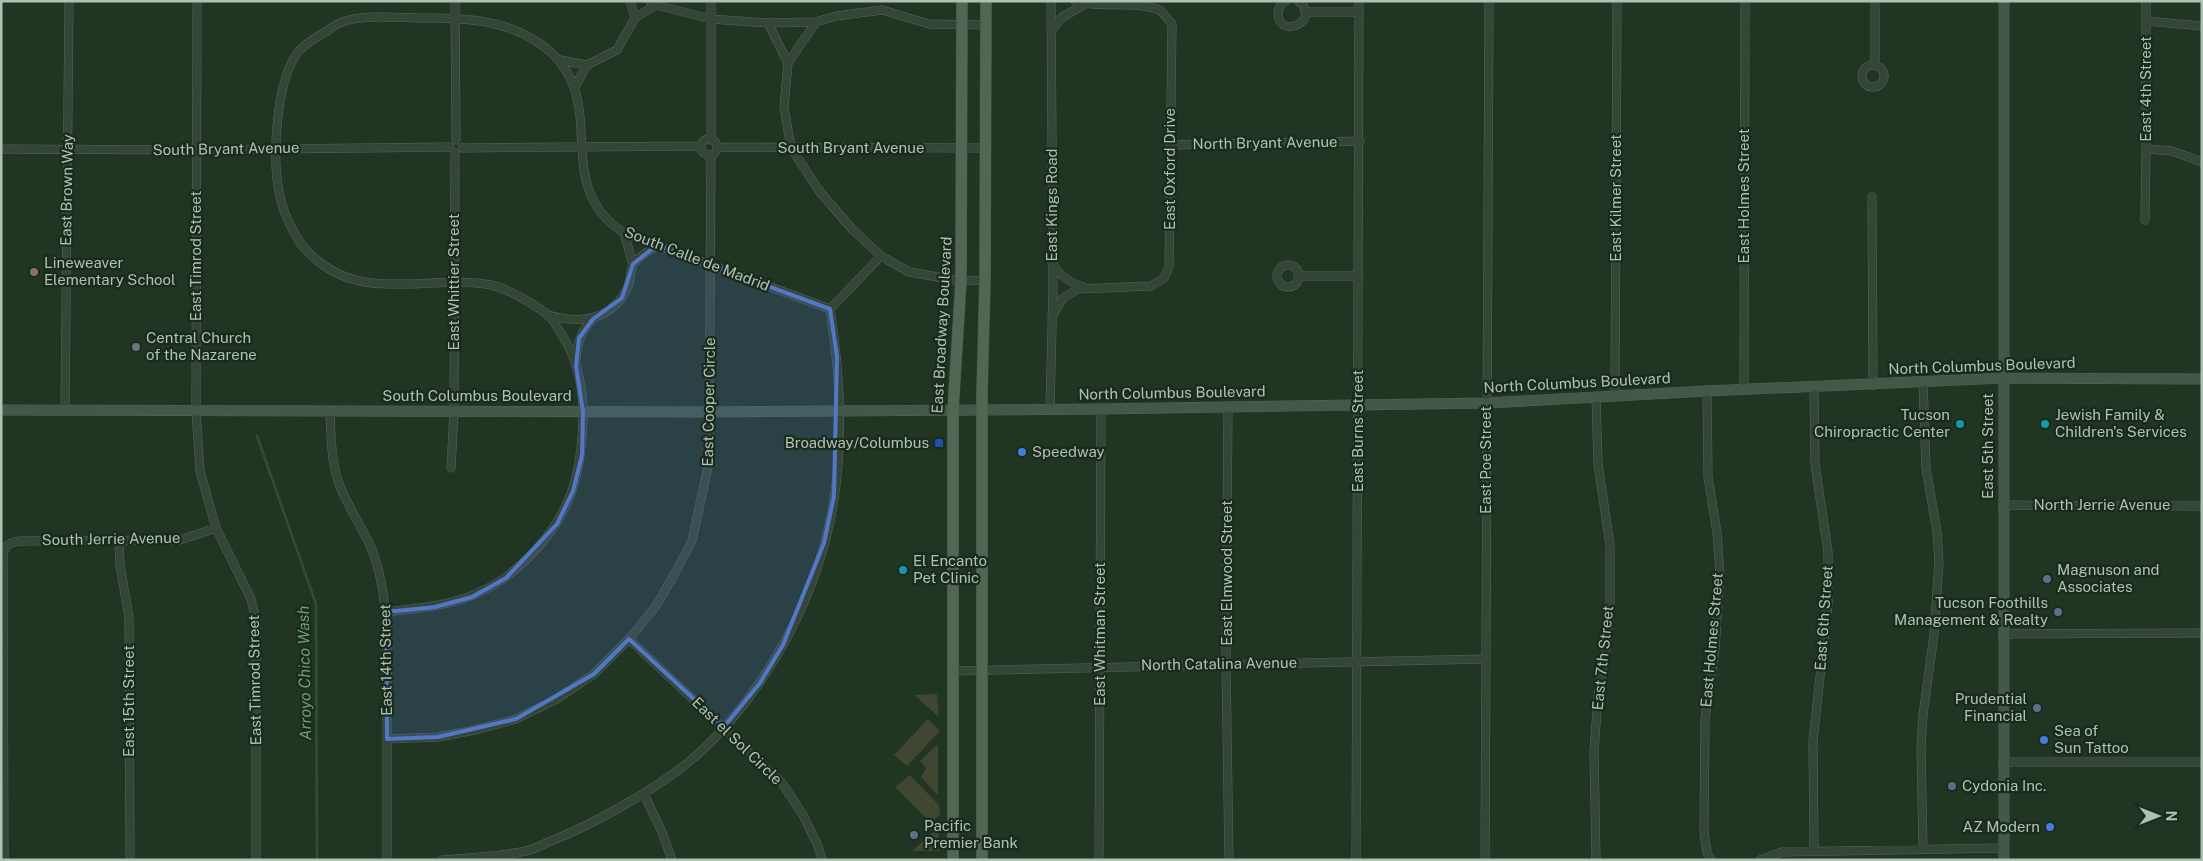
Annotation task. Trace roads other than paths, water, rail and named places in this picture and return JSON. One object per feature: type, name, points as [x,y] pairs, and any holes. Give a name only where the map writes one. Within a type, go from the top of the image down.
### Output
[{"type":"main road","name":"East Broadway Boulevard","points":[[953,860],[953,411],[961,281],[962,1]]},
{"type":"main road","points":[[982,860],[982,410],[985,280],[986,1]]},
{"type":"street","name":"East Brown Way","points":[[65,409],[69,1]]},
{"type":"street","name":"East Timrod Street","points":[[197,1],[196,411],[200,471],[216,528],[251,599],[256,620],[256,860]]},
{"type":"street","points":[[455,1],[456,140]]},
{"type":"street","points":[[630,1],[635,18]]},
{"type":"street","points":[[701,146],[704,153],[711,155],[717,147],[712,140],[711,1]]},
{"type":"street","name":"East Kings Road","points":[[1050,409],[1052,317],[1051,1]]},
{"type":"street","name":"East Oxford Drive","points":[[1052,317],[1063,298],[1078,289],[1151,286],[1164,278],[1170,267],[1172,24],[1161,10],[1145,4],[1085,4],[1075,1]]},
{"type":"street","points":[[1286,1],[1280,6],[1278,15],[1279,19],[1286,26],[1290,27],[1303,21],[1305,12],[1302,4],[1298,1]]},
{"type":"street","name":"East Burns Street","points":[[1356,860],[1360,1]]},
{"type":"street","name":"East Poe Street","points":[[1484,860],[1490,1]]},
{"type":"street","name":"East Kilmer Street","points":[[1615,396],[1616,1]]},
{"type":"street","name":"East Holmes Street","points":[[1744,390],[1745,1]]},
{"type":"street","points":[[1875,1],[1875,65]]},
{"type":"street","name":"East 5th Street","points":[[2004,1],[2004,860]]},
{"type":"street","name":"East 4th Street","points":[[2146,1],[2146,149],[2172,151],[2202,162]]},
{"type":"street","points":[[574,87],[587,65],[617,50],[635,18],[653,3],[711,19],[768,23],[816,22],[836,16],[882,10],[929,24],[986,25]]},
{"type":"street","points":[[1051,31],[1061,18],[1085,4]]},
{"type":"street","points":[[1305,12],[1359,12]]},
{"type":"street","name":"South Calle de Madrid","points":[[547,314],[496,286],[454,282],[395,285],[371,283],[344,277],[324,266],[302,248],[290,225],[279,195],[276,148],[282,95],[298,52],[321,34],[343,21],[374,18],[455,18],[496,24],[519,31],[541,44],[560,60],[574,87],[581,117],[586,187],[604,218],[624,233],[710,263],[830,309]]},
{"type":"street","points":[[2146,21],[2202,26]]},
{"type":"street","points":[[816,22],[788,63],[784,107],[791,148],[820,192],[852,229],[881,256],[909,272],[961,281],[985,280]]},
{"type":"street","points":[[768,23],[788,63]]},
{"type":"street","points":[[560,60],[587,65]]},
{"type":"street","points":[[456,140],[461,142],[462,148]]},
{"type":"street","points":[[456,140],[451,142],[452,150],[460,151],[462,148],[701,146],[706,140],[712,140]]},
{"type":"street","name":"North Bryant Avenue","points":[[1170,145],[1360,141]]},
{"type":"street","name":"South Bryant Avenue","points":[[717,147],[986,148]]},
{"type":"street","name":"South Bryant Avenue","points":[[1,149],[196,150],[276,148],[452,150]]},
{"type":"street","points":[[2145,220],[2146,149]]},
{"type":"street","name":"East Whittier Street","points":[[451,468],[454,411],[452,150]]},
{"type":"street","name":"East Cooper Circle","points":[[387,739],[438,736],[475,730],[516,719],[556,700],[594,674],[629,639],[656,606],[692,541],[709,462],[711,155]]},
{"type":"street","points":[[1872,197],[1873,385]]},
{"type":"street","points":[[576,366],[579,338],[586,325],[622,298],[629,285],[634,264],[624,233]]},
{"type":"street","points":[[634,264],[657,245]]},
{"type":"street","points":[[442,860],[528,851],[586,826],[644,794],[697,754],[724,727],[760,683],[799,612],[824,543],[834,496],[838,449],[837,356],[830,309],[881,256]]},
{"type":"street","points":[[1052,263],[1059,274],[1073,284],[1085,288]]},
{"type":"street","points":[[1298,276],[1359,276]]},
{"type":"street","points":[[547,314],[560,318],[593,319]]},
{"type":"street","points":[[386,612],[435,607],[472,597],[506,578],[531,556],[558,524],[573,491],[582,454],[583,412],[576,366],[570,348],[547,314]]},
{"type":"street","name":"North Columbus Boulevard","points":[[953,411],[1487,403],[2003,378],[2202,379]]},
{"type":"street","points":[[1923,382],[1926,468],[1937,532],[1939,562],[1934,635],[1923,715],[1921,747],[1923,849]]},
{"type":"street","name":"East 6th Street","points":[[1814,386],[1815,464],[1828,552],[1825,644],[1813,741],[1814,851]]},
{"type":"street","name":"East Holmes Street","points":[[1707,391],[1708,477],[1717,533],[1720,574],[1715,648],[1705,720],[1704,832],[1710,860]]},
{"type":"street","name":"East 7th Street","points":[[1596,397],[1598,464],[1610,545],[1610,608],[1606,649],[1598,697],[1594,751],[1596,860]]},
{"type":"street","name":"East Elmwood Street","points":[[1228,407],[1226,664],[1229,860]]},
{"type":"street","name":"East Whitman Street","points":[[1099,860],[1101,409]]},
{"type":"street","name":"South Columbus Boulevard","points":[[1,410],[953,411]]},
{"type":"street","name":"East 14th Street","points":[[330,411],[336,471],[347,500],[376,562],[384,594],[386,612],[387,860]]},
{"type":"street","name":"North Jerrie Avenue","points":[[2003,505],[2202,506]]},
{"type":"street","name":"South Jerrie Avenue","points":[[5,543],[28,541],[119,542],[180,540],[216,528]]},
{"type":"street","name":"East 15th Street","points":[[119,542],[120,565],[129,617],[130,860]]},
{"type":"street","points":[[4,860],[2,632],[3,556],[5,543]]},
{"type":"street","points":[[2003,634],[2202,633]]},
{"type":"street","name":"East el Sol Circle","points":[[629,639],[782,784],[803,815],[818,846],[822,860]]},
{"type":"street","name":"North Catalina Avenue","points":[[953,671],[1100,666],[1485,659]]},
{"type":"street","points":[[2004,762],[2202,762]]},
{"type":"street","points":[[644,794],[662,832],[672,860]]},
{"type":"street","points":[[1760,860],[1782,852],[2004,848]]},
{"type":"street","points":[[1874,850],[1874,860]]},
{"type":"street","points":[[528,851],[529,860]]},
{"type":"waterway","name":"Arroyo Chico Wash","points":[[257,436],[316,604],[317,860]]},
{"type":"place","name":"Lineweaver Elementary School","points":[[34,272]]},
{"type":"place","name":"Central Church of the Nazarene","points":[[136,347]]},
{"type":"place","name":"Tucson Chiropractic Center","points":[[1960,424]]},
{"type":"place","name":"Jewish Family & Children's Services","points":[[2045,424]]},
{"type":"place","name":"Broadway/Columbus","points":[[939,443]]},
{"type":"place","name":"Speedway","points":[[1022,452]]},
{"type":"place","name":"El Encanto Pet Clinic","points":[[903,570]]},
{"type":"place","name":"Magnuson and Associates","points":[[2047,579]]},
{"type":"place","name":"Tucson Foothills Management & Realty","points":[[2058,612]]},
{"type":"place","name":"Prudential Financial","points":[[2037,708]]},
{"type":"place","name":"Sea of Sun Tattoo","points":[[2044,740]]},
{"type":"place","name":"Cydonia Inc.","points":[[1952,786]]},
{"type":"place","name":"AZ Modern","points":[[2050,827]]},
{"type":"place","name":"Pacific Premier Bank","points":[[914,835]]}]
